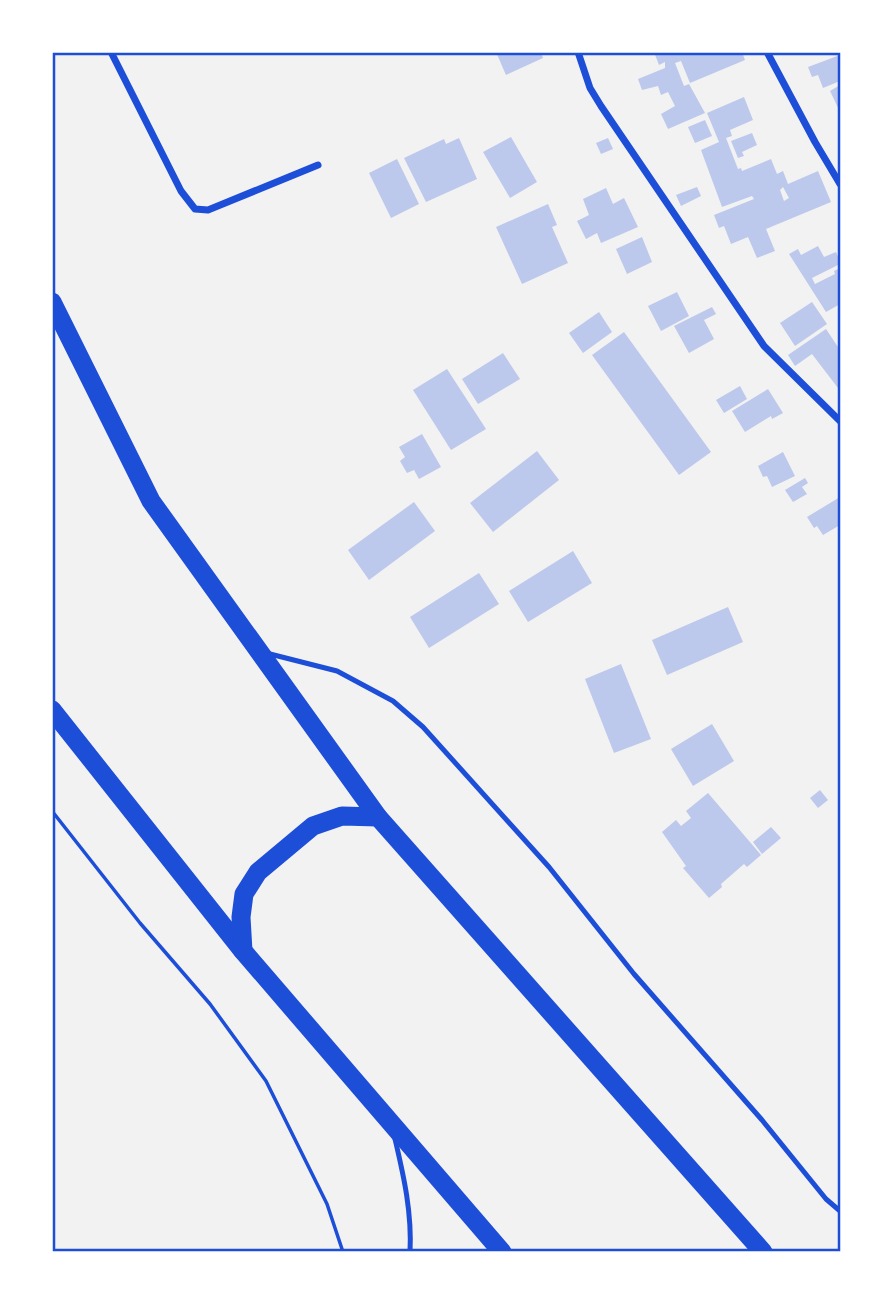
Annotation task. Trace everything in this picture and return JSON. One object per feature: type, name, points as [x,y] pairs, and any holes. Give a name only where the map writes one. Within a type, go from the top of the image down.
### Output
[{"type":"highway","points":[[52,302],[151,501],[379,817],[763,1251]]},
{"type":"highway","points":[[52,710],[243,951],[502,1251]]},
{"type":"highway","points":[[243,951],[241,917],[244,894],[258,872],[313,825],[342,816],[379,817]]},
{"type":"street","points":[[111,52],[181,191],[195,209],[208,210],[318,165]]},
{"type":"street","points":[[578,52],[590,88],[601,106],[764,346],[841,421]]},
{"type":"street","points":[[767,52],[841,184]]},
{"type":"lane","points":[[260,652],[337,671],[393,701],[423,727],[549,867],[634,974],[762,1120],[826,1199],[841,1211]]},
{"type":"lane","points":[[391,1122],[411,1218],[410,1251]]},
{"type":"path","points":[[52,811],[140,923],[210,1004],[265,1081],[327,1204],[343,1251]]},
{"type":"building","points":[[496,52],[541,52],[543,58],[506,75]]},
{"type":"building","points":[[654,52],[742,52],[745,60],[690,83],[681,61],[675,63],[684,86],[689,84],[705,113],[668,129],[661,114],[675,106],[668,92],[661,95],[658,86],[642,90],[638,79],[665,68],[665,62],[659,65]]},
{"type":"building","points":[[840,55],[840,81],[823,88],[818,75],[812,77],[808,67]]},
{"type":"building","points":[[840,85],[840,112],[830,91]]},
{"type":"building","points":[[744,97],[753,120],[730,130],[732,136],[726,138],[738,169],[741,168],[742,171],[771,159],[777,174],[783,171],[788,184],[818,171],[831,202],[766,229],[775,251],[757,258],[748,237],[731,244],[724,226],[719,228],[714,215],[754,199],[752,196],[722,207],[701,150],[719,142],[707,113]],"holes":[[[783,187],[789,198],[784,201],[780,190]]]},
{"type":"building","points":[[705,120],[712,136],[695,143],[688,127]]},
{"type":"building","points":[[752,133],[757,145],[742,152],[744,156],[738,158],[731,141]]},
{"type":"building","points":[[511,137],[537,182],[510,198],[483,152]]},
{"type":"building","points":[[459,138],[477,179],[426,202],[404,158],[444,139],[446,144]]},
{"type":"building","points":[[608,138],[613,149],[601,154],[596,143]]},
{"type":"building","points":[[397,159],[419,204],[391,218],[369,173]]},
{"type":"building","points":[[697,187],[701,196],[681,206],[676,195]]},
{"type":"building","points":[[606,188],[613,204],[624,198],[638,227],[601,243],[597,233],[586,239],[577,221],[589,215],[583,199]]},
{"type":"building","points":[[548,204],[557,225],[552,227],[568,263],[522,284],[496,227]]},
{"type":"building","points":[[642,237],[652,262],[627,274],[616,249]]},
{"type":"building","points":[[818,246],[824,257],[836,252],[840,261],[840,264],[812,278],[815,284],[835,274],[834,271],[840,268],[840,304],[826,312],[789,254],[798,249],[801,255]]},
{"type":"building","points":[[677,292],[689,316],[661,331],[648,306]]},
{"type":"building","points":[[812,302],[827,324],[795,346],[780,323]]},
{"type":"building","points":[[712,307],[716,314],[704,320],[714,339],[689,353],[674,326]]},
{"type":"building","points":[[599,312],[612,332],[583,353],[569,333]]},
{"type":"building","points":[[826,329],[840,350],[838,388],[812,354],[795,366],[788,355]]},
{"type":"building","points":[[624,332],[711,452],[679,475],[592,355]]},
{"type":"building","points":[[503,353],[520,379],[478,404],[462,379]]},
{"type":"building","points":[[447,369],[486,429],[451,450],[413,390]]},
{"type":"building","points":[[740,386],[747,399],[724,413],[716,400]]},
{"type":"building","points":[[768,389],[783,413],[772,419],[771,416],[745,432],[732,411]]},
{"type":"building","points":[[422,434],[441,467],[419,479],[414,470],[407,473],[400,461],[405,457],[399,447]]},
{"type":"building","points":[[537,451],[559,480],[493,532],[470,503]]},
{"type":"building","points":[[783,452],[795,476],[772,487],[758,466]]},
{"type":"building","points":[[805,478],[808,483],[802,487],[807,494],[793,502],[785,490]]},
{"type":"building","points":[[840,497],[840,525],[823,535],[807,517]]},
{"type":"building","points":[[414,502],[435,531],[369,580],[348,550]]},
{"type":"building","points":[[573,551],[592,583],[528,622],[509,591]]},
{"type":"building","points":[[479,573],[499,604],[429,648],[410,617]]},
{"type":"building","points":[[728,607],[743,642],[667,675],[652,640]]},
{"type":"building","points":[[621,664],[651,739],[614,753],[585,679]]},
{"type":"building","points":[[712,724],[734,761],[693,786],[671,749]]},
{"type":"building","points":[[820,790],[828,800],[818,808],[810,798]]},
{"type":"building","points":[[708,793],[761,855],[747,867],[744,864],[709,898],[683,868],[686,866],[662,832],[676,820],[681,826],[691,818],[686,811]]},
{"type":"building","points":[[771,827],[781,838],[762,854],[753,842]]}]
